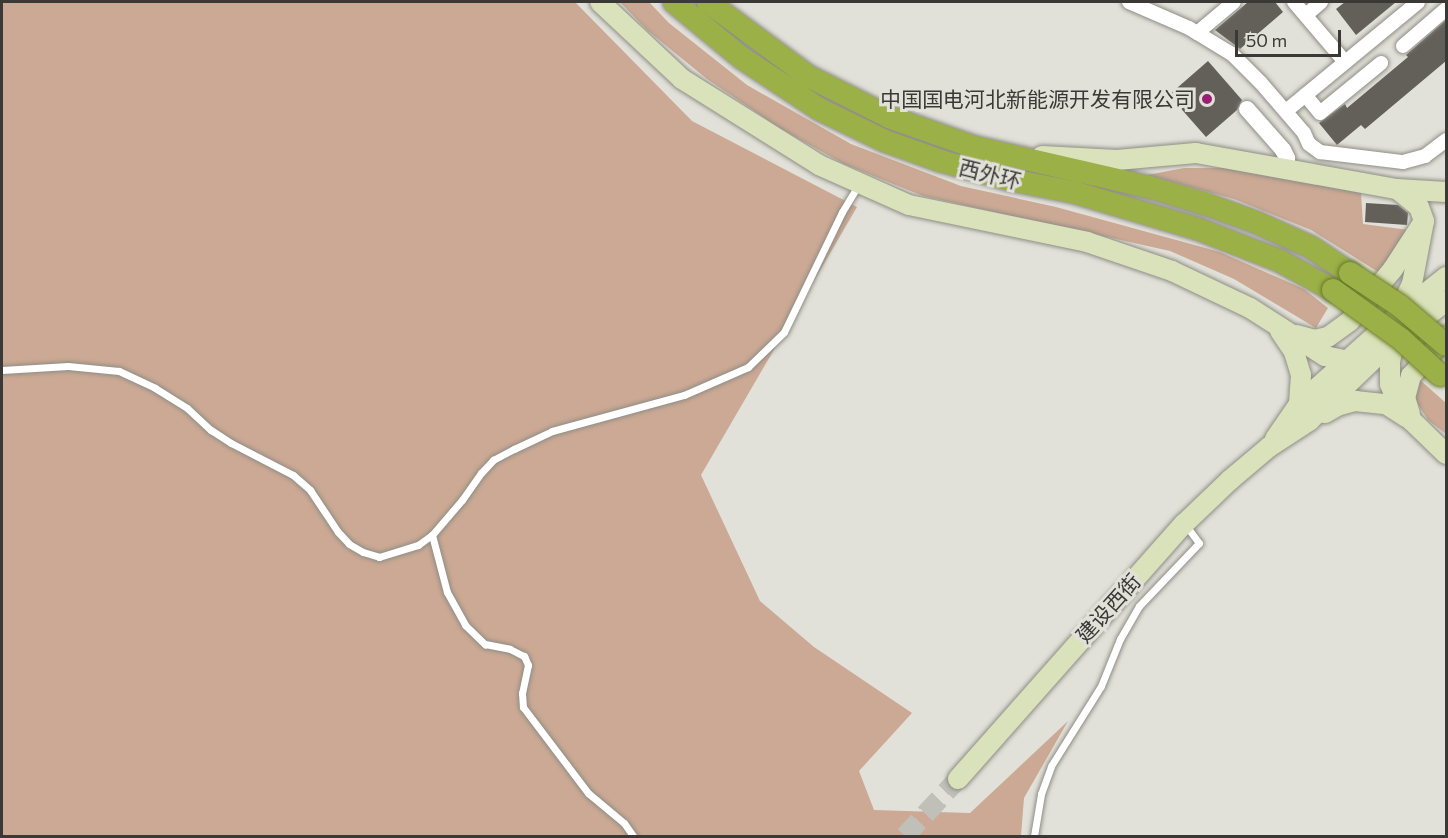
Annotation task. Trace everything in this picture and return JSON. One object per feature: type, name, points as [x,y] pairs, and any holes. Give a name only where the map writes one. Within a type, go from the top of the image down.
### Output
[{"type":"highway","name":"西外环","points":[[674,2],[752,65],[819,108],[885,141],[941,161],[1011,180],[1073,192],[1188,226],[1280,261],[1333,290],[1401,339],[1443,378]]},
{"type":"highway","name":"西外环","points":[[708,2],[808,76],[889,117],[963,143],[1206,204],[1258,223],[1311,248],[1350,273],[1400,306],[1446,345]]},
{"type":"main road","points":[[600,2],[682,79],[819,165],[909,205],[1087,242],[1173,271],[1274,321],[1324,356],[1358,363],[1384,350],[1438,289]]},
{"type":"main road","points":[[963,143],[1038,155],[1117,160],[1196,153],[1397,189],[1446,192]]},
{"type":"main road","points":[[1397,189],[1419,207],[1424,221],[1412,284],[1396,317],[1384,350],[1389,362],[1390,384],[1397,400],[1411,420],[1446,454]]},
{"type":"main road","points":[[1292,333],[1314,340],[1328,337],[1350,321],[1393,269],[1424,221]]},
{"type":"main road","name":"建设西街","points":[[1269,447],[1299,404],[1396,317],[1438,289]]},
{"type":"main road","points":[[1274,321],[1294,352],[1301,375],[1299,404]]},
{"type":"main road","points":[[1411,420],[1405,398],[1411,376],[1446,336]]},
{"type":"main road","name":"建设西街","points":[[958,779],[1184,524],[1269,447],[1310,422],[1384,350]]},
{"type":"main road","points":[[1310,422],[1337,406],[1355,401],[1386,404],[1411,420]]},
{"type":"street","points":[[1129,2],[1197,33],[1232,54],[1286,111],[1304,133],[1309,144],[1320,152],[1403,162],[1425,156],[1446,140]]},
{"type":"street","points":[[1197,33],[1234,2]]},
{"type":"street","points":[[1294,2],[1345,62]]},
{"type":"street","points":[[1306,15],[1322,2]]},
{"type":"street","points":[[1286,111],[1418,2]]},
{"type":"street","points":[[1402,46],[1446,9]]},
{"type":"street","points":[[1305,95],[1320,113],[1381,63]]},
{"type":"street","points":[[1247,109],[1283,150],[1287,158],[1286,169]]},
{"type":"lane","points":[[2,370],[68,366],[118,371],[155,388],[187,408],[231,443],[293,475],[310,490],[338,532],[363,552],[379,557],[398,553],[418,545],[432,535],[493,460],[514,448],[552,431],[684,395],[748,367],[784,332],[842,212],[860,183]]},
{"type":"lane","points":[[1034,837],[1041,794],[1051,766],[1101,686],[1120,639],[1139,606],[1199,543],[1184,524]]},
{"type":"lane","points":[[432,535],[447,592],[465,625],[485,644],[510,649],[524,656],[528,665],[522,693],[523,707],[588,793],[624,823],[633,837]]},
{"type":"shaded area","points":[[2,2],[575,2],[692,121],[857,207],[701,475],[760,601],[814,647],[912,713],[859,771],[874,810],[970,813],[1068,721],[1024,798],[1021,836],[2,836]]},
{"type":"shaded area","points":[[620,2],[649,2],[669,23],[747,85],[851,144],[961,186],[1056,207],[1220,252],[1304,289],[1328,308],[1316,328],[1234,279],[1170,251],[923,196],[844,164],[781,129],[707,79],[647,30]]},
{"type":"shaded area","points":[[1184,168],[1227,168],[1361,193],[1363,224],[1409,230],[1383,275],[1311,230],[1234,199],[1147,175]]},
{"type":"shaded area","points":[[1420,380],[1446,403],[1446,434],[1428,420],[1415,400]]},
{"type":"building","points":[[1248,2],[1275,2],[1283,12],[1240,49],[1215,30]]},
{"type":"building","points":[[1345,2],[1396,2],[1356,35],[1336,9]]},
{"type":"building","points":[[1446,20],[1446,61],[1365,129],[1361,125],[1337,145],[1319,123],[1345,104],[1347,108],[1408,57],[1406,55]]},
{"type":"building","name":"中国国电河北新能源开发有限公司","points":[[1208,61],[1242,100],[1237,110],[1206,137],[1169,95]]},
{"type":"building","points":[[1366,203],[1398,205],[1408,213],[1407,225],[1365,222]]},
{"type":"tunnel","points":[[905,836],[958,779]]},
{"type":"place","name":"中国国电河北新能源开发有限公司","points":[[1207,99]]}]
